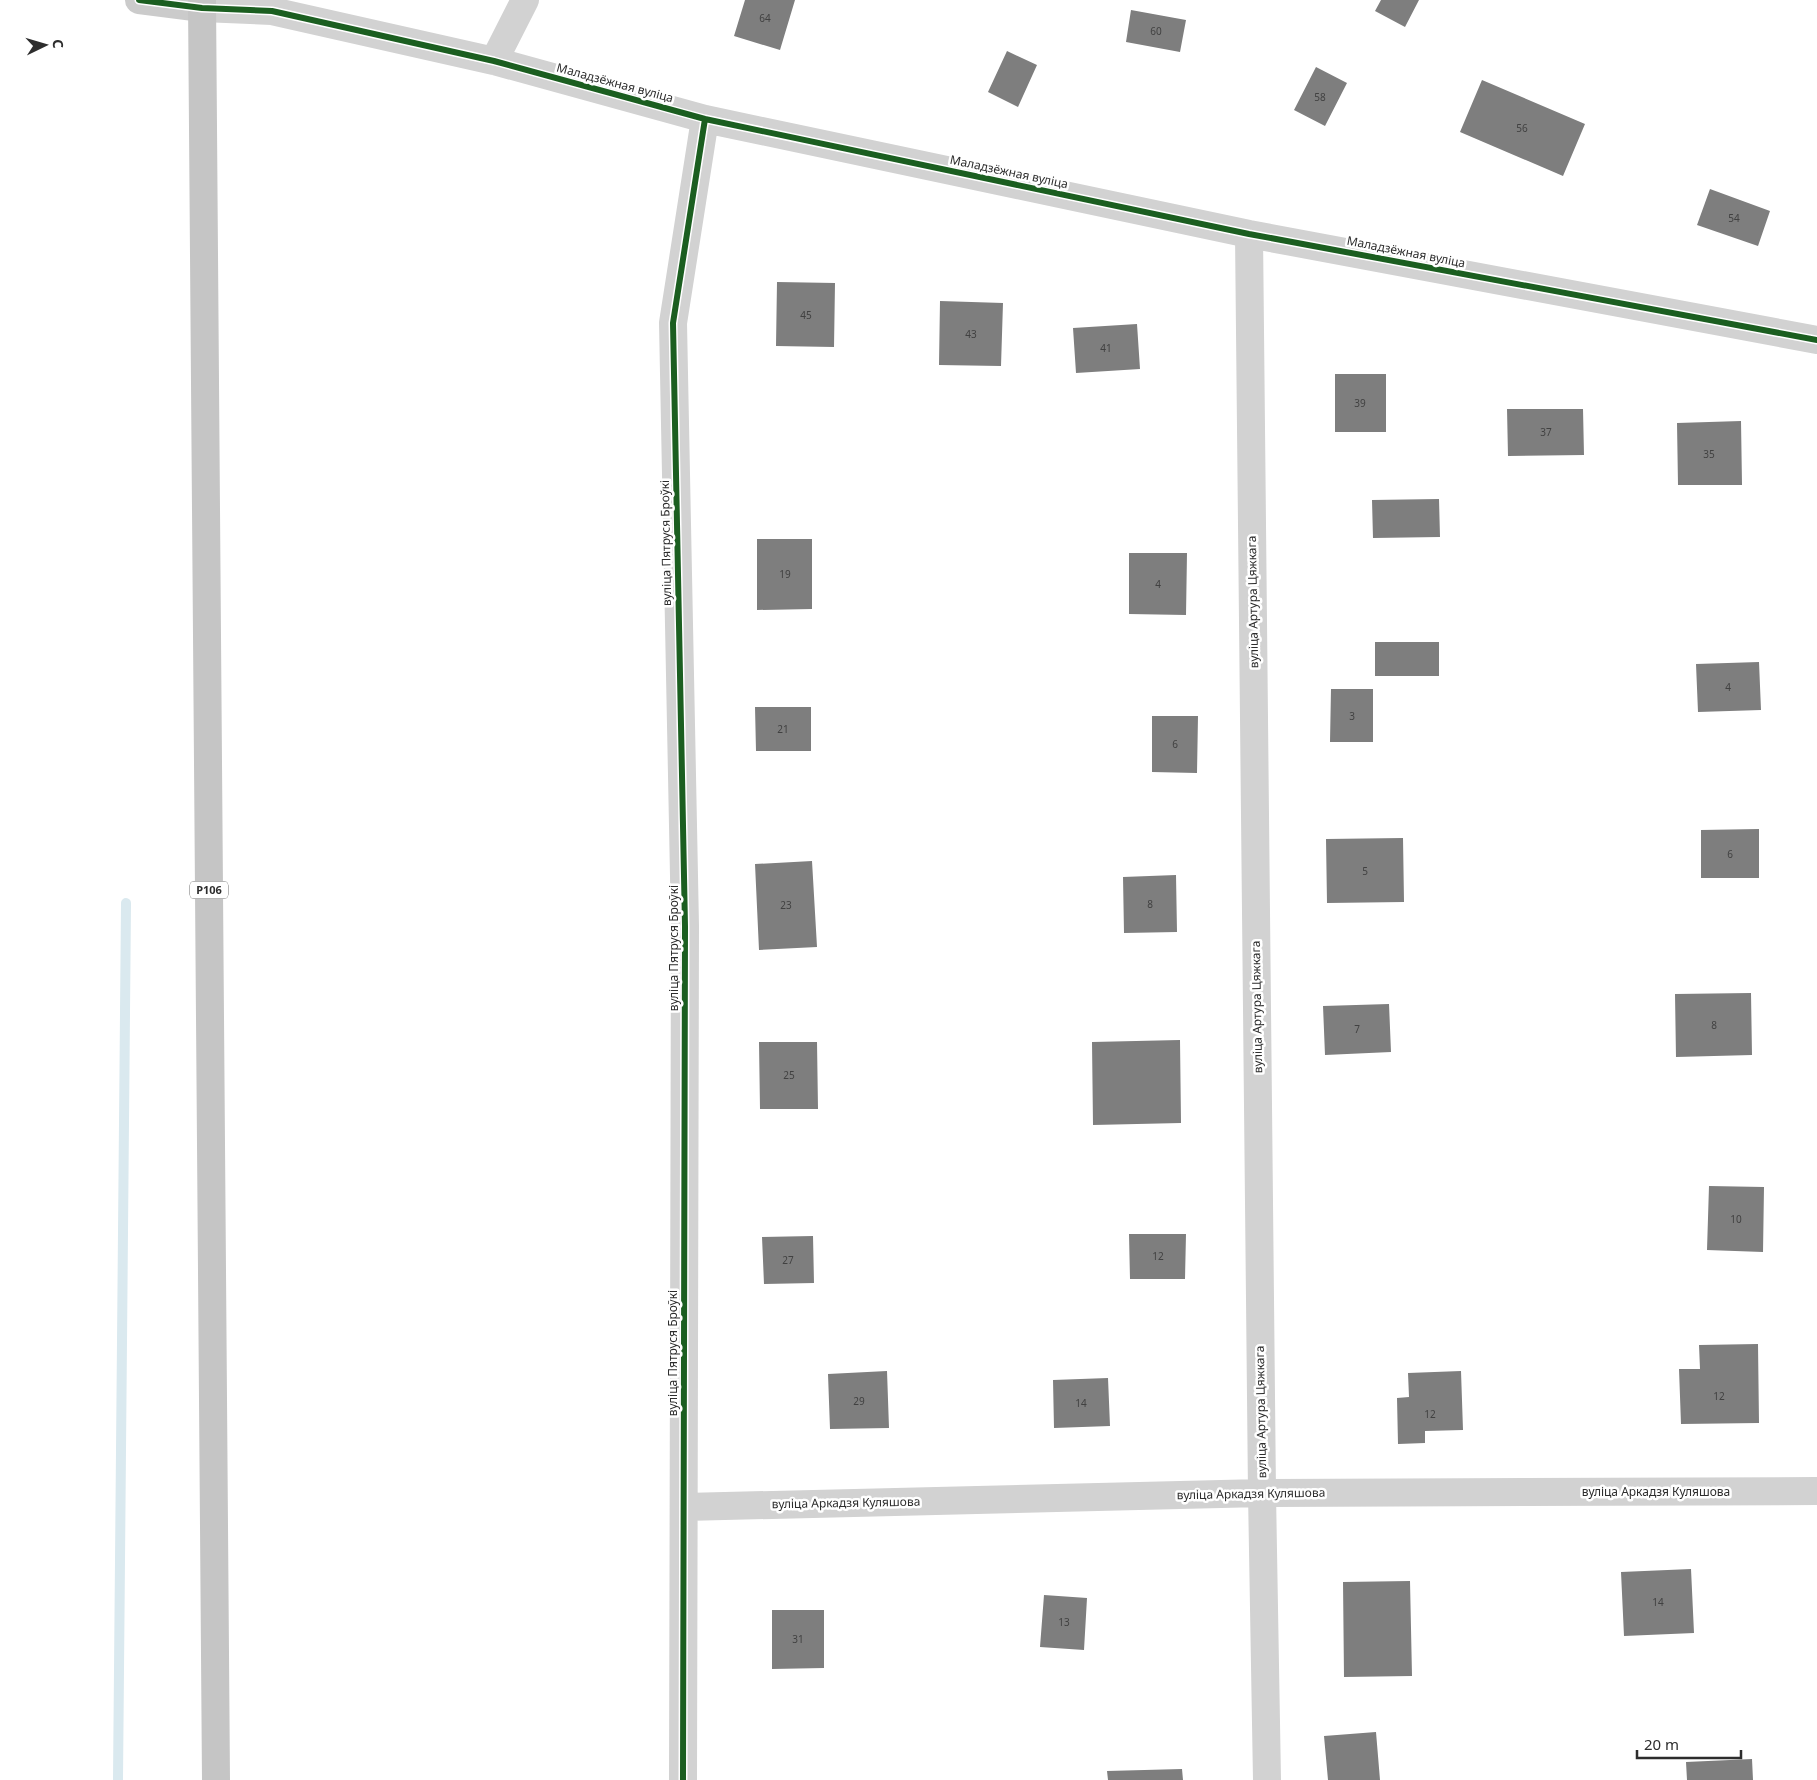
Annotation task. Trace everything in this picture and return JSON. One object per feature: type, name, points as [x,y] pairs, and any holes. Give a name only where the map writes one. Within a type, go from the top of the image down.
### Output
[{"type":"main road","name":"Р106","points":[[202,4],[216,1780]]},
{"type":"street","points":[[139,0],[202,4]]},
{"type":"street","points":[[494,61],[525,0]]},
{"type":"street","name":"Маладзёжная вуліца","points":[[202,4],[272,11],[494,61],[705,119],[1249,234],[1817,340]]},
{"type":"street","name":"вуліца Пятруся Броўкі","points":[[683,1780],[685,926],[673,323],[705,119]]},
{"type":"street","name":"вуліца Артура Цяжкага","points":[[1249,234],[1262,1493],[1267,1780]]},
{"type":"street","name":"вуліца Аркадзя Куляшова","points":[[684,1507],[1262,1493],[1817,1491]]},
{"type":"building","points":[[745,0],[795,0],[780,50],[734,36]]},
{"type":"building","points":[[1381,0],[1419,0],[1405,27],[1375,11]]},
{"type":"building","points":[[1131,10],[1186,20],[1180,52],[1126,42]]},
{"type":"building","points":[[1007,51],[1037,65],[1018,107],[988,92]]},
{"type":"building","points":[[1316,67],[1347,83],[1325,126],[1294,110]]},
{"type":"building","points":[[1482,80],[1585,124],[1563,176],[1460,132]]},
{"type":"building","points":[[1710,189],[1770,211],[1758,246],[1697,225]]},
{"type":"building","points":[[777,282],[835,283],[834,347],[776,346]]},
{"type":"building","points":[[940,301],[1003,303],[1001,366],[939,365]]},
{"type":"building","points":[[1137,324],[1140,369],[1076,373],[1073,328]]},
{"type":"building","points":[[1335,374],[1386,374],[1386,432],[1335,432]]},
{"type":"building","points":[[1507,409],[1583,409],[1584,455],[1508,456]]},
{"type":"building","points":[[1741,421],[1742,485],[1678,485],[1677,423]]},
{"type":"building","points":[[1439,499],[1440,537],[1373,538],[1372,500]]},
{"type":"building","points":[[757,539],[812,539],[812,609],[757,610]]},
{"type":"building","points":[[1129,553],[1187,553],[1186,615],[1129,614]]},
{"type":"building","points":[[1375,642],[1439,642],[1439,676],[1375,676]]},
{"type":"building","points":[[1759,662],[1761,710],[1698,712],[1696,664]]},
{"type":"building","points":[[1331,689],[1373,689],[1373,742],[1330,742]]},
{"type":"building","points":[[755,707],[811,707],[811,751],[756,751]]},
{"type":"building","points":[[1152,716],[1198,716],[1197,773],[1152,772]]},
{"type":"building","points":[[1759,829],[1759,878],[1701,878],[1701,830]]},
{"type":"building","points":[[1403,838],[1404,902],[1327,903],[1326,839]]},
{"type":"building","points":[[812,861],[817,947],[759,950],[755,864]]},
{"type":"building","points":[[1176,875],[1177,932],[1124,933],[1123,877]]},
{"type":"building","points":[[1751,993],[1752,1055],[1676,1057],[1675,994]]},
{"type":"building","points":[[1389,1004],[1391,1052],[1325,1055],[1323,1006]]},
{"type":"building","points":[[1180,1040],[1181,1123],[1093,1125],[1092,1042]]},
{"type":"building","points":[[759,1042],[817,1042],[818,1109],[760,1109]]},
{"type":"building","points":[[1709,1186],[1764,1187],[1763,1252],[1707,1250]]},
{"type":"building","points":[[1129,1234],[1186,1234],[1185,1279],[1130,1279]]},
{"type":"building","points":[[813,1236],[814,1283],[764,1284],[762,1237]]},
{"type":"building","points":[[1758,1344],[1759,1423],[1681,1424],[1679,1369],[1700,1369],[1699,1345]]},
{"type":"building","points":[[887,1371],[889,1428],[830,1429],[828,1374]]},
{"type":"building","points":[[1461,1371],[1463,1430],[1425,1431],[1425,1443],[1398,1444],[1397,1398],[1409,1397],[1408,1373]]},
{"type":"building","points":[[1108,1378],[1110,1426],[1054,1428],[1053,1380]]},
{"type":"building","points":[[1691,1569],[1694,1633],[1624,1636],[1621,1572]]},
{"type":"building","points":[[1410,1581],[1412,1676],[1344,1677],[1343,1582]]},
{"type":"building","points":[[1044,1595],[1087,1598],[1084,1650],[1040,1647]]},
{"type":"building","points":[[772,1610],[824,1610],[824,1668],[772,1669]]},
{"type":"building","points":[[1376,1732],[1380,1780],[1328,1780],[1324,1736]]},
{"type":"building","points":[[1752,1759],[1753,1780],[1687,1780],[1686,1762]]},
{"type":"building","points":[[1182,1769],[1183,1780],[1108,1780],[1107,1771]]},
{"type":"waterway","points":[[118,1780],[126,903]]},
{"type":"cycle path","points":[[139,0],[202,8],[272,11],[494,61],[705,119],[1249,234],[1817,340]]},
{"type":"cycle path","points":[[683,1780],[685,926],[673,323],[705,119]]}]
